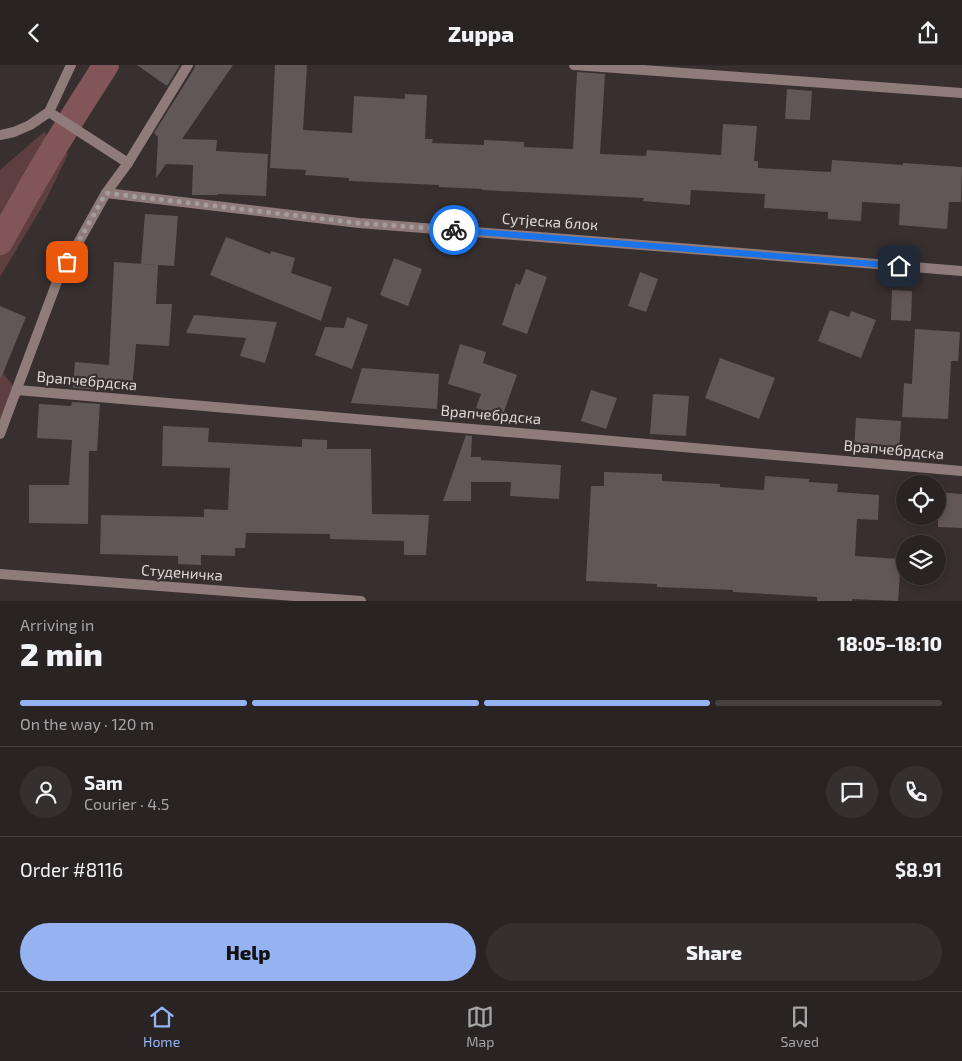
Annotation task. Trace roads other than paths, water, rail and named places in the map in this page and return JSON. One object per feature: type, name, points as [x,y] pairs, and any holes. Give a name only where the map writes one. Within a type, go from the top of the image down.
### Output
[{"type":"street","points":[[0,135],[22,129],[49,112],[71,65]]},
{"type":"street","points":[[0,434],[58,279],[106,193],[128,163],[188,65]]},
{"type":"street","points":[[574,65],[962,93]]},
{"type":"street","points":[[49,112],[128,163]]},
{"type":"street","name":"Сутјеска блок","points":[[106,193],[358,223],[962,271]]},
{"type":"street","name":"Врапчебрдска","points":[[17,390],[962,471]]},
{"type":"street","name":"Студеничка","points":[[0,574],[361,601]]},
{"type":"waterway","points":[[0,242],[51,153],[106,65]]}]
